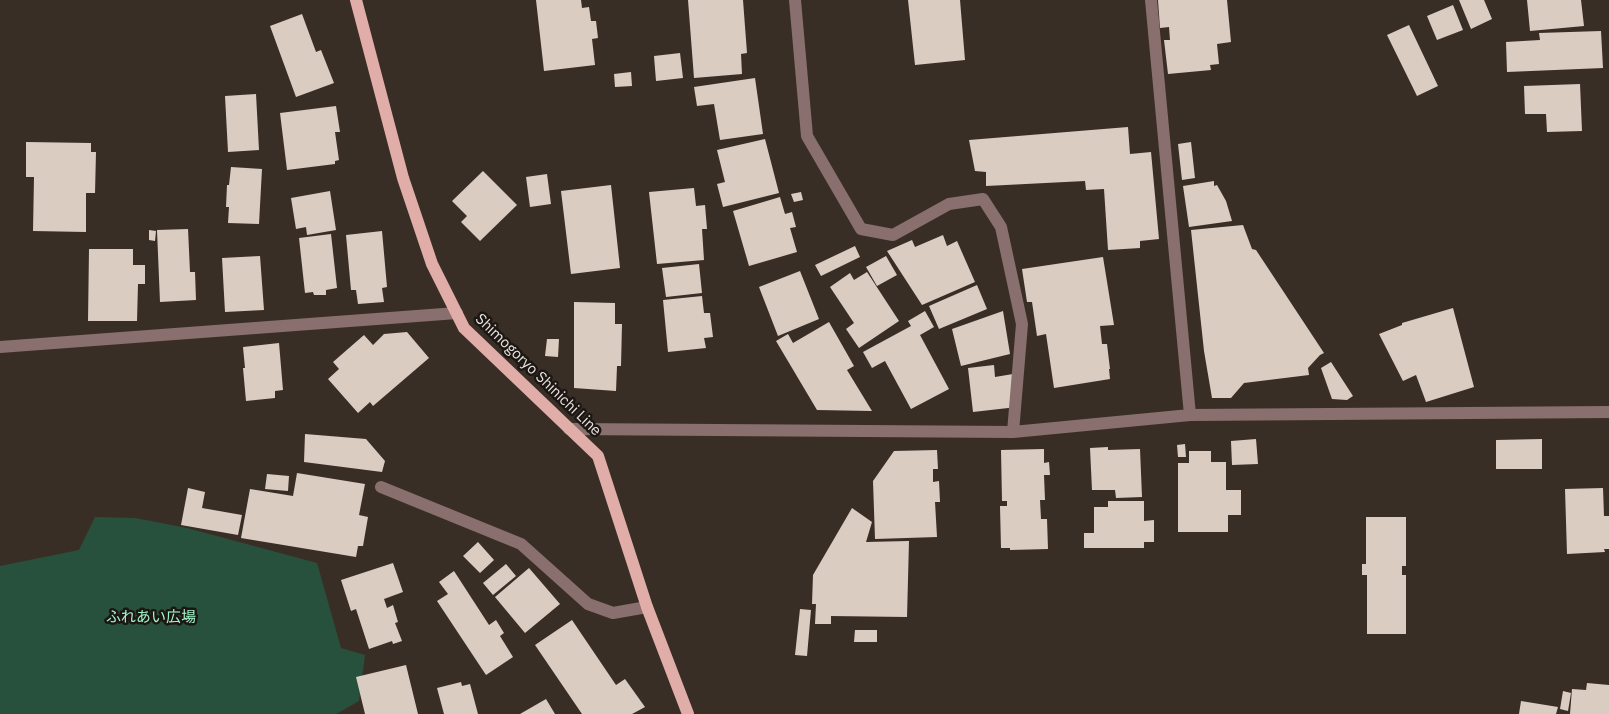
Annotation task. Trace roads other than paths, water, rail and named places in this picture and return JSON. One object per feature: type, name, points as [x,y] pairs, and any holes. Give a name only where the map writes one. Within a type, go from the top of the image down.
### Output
[{"type":"main road","name":"Shimogoryo Shinichi Line","points":[[356,0],[403,178],[432,264],[464,328],[598,456],[647,607],[688,714]]},
{"type":"street","points":[[795,0],[807,136],[861,228],[892,235],[949,204],[984,199],[1001,227],[1022,324],[1012,432]]},
{"type":"street","points":[[1151,0],[1190,414]]},
{"type":"street","points":[[0,347],[457,313]]},
{"type":"street","points":[[569,429],[1012,432],[1190,414],[1609,412]]},
{"type":"street","points":[[380,487],[521,544],[588,604],[613,614],[647,607]]},
{"type":"park label","name":"ふれあい広場","points":[[151,618]]}]
